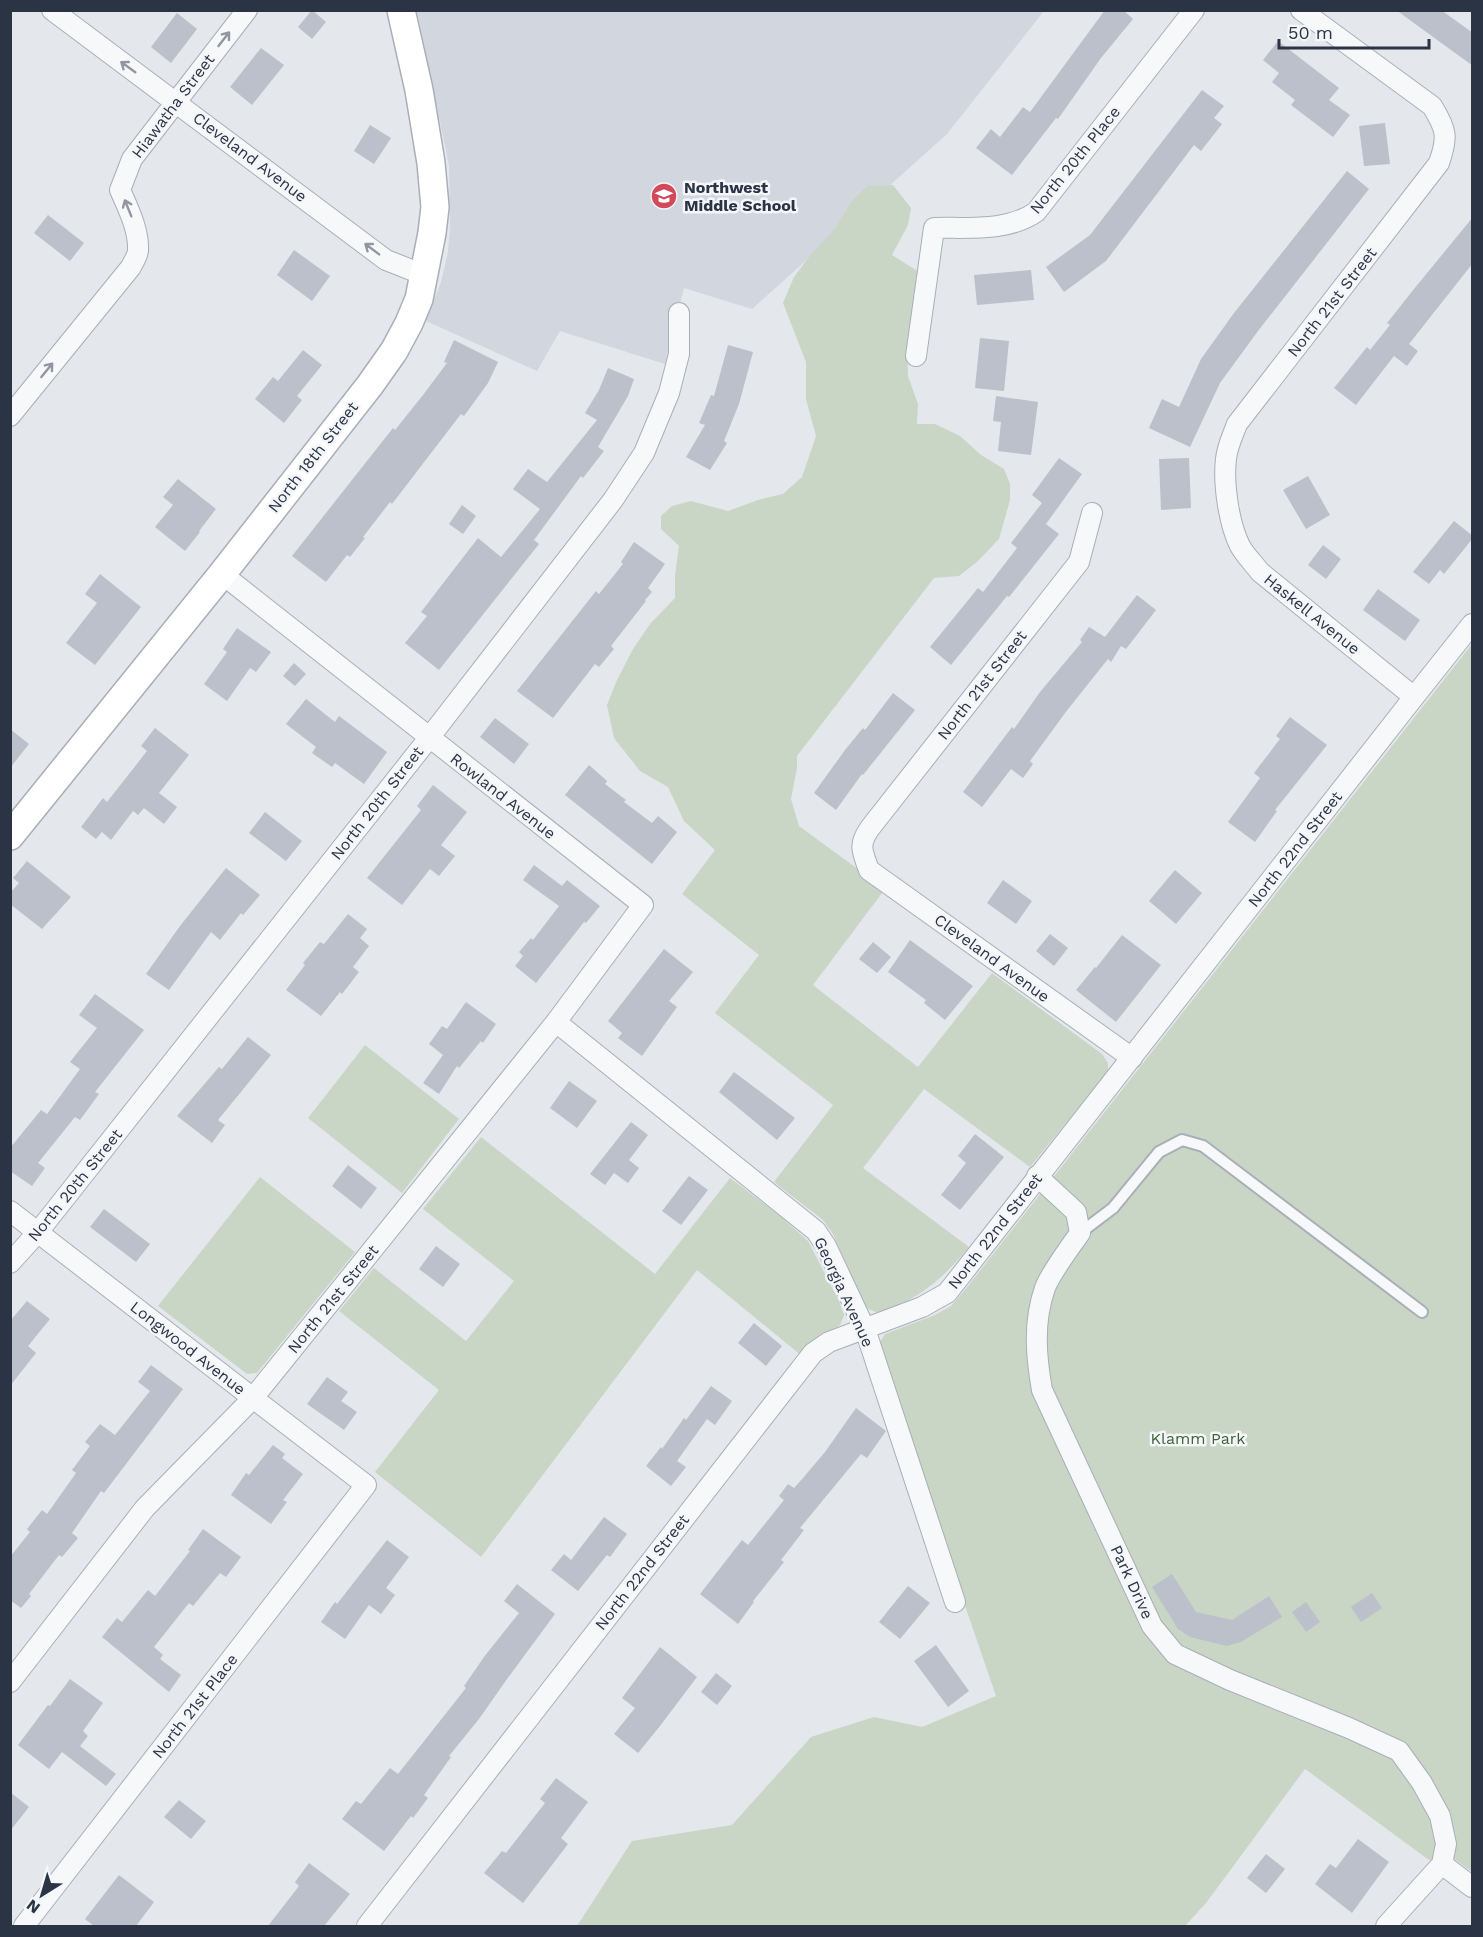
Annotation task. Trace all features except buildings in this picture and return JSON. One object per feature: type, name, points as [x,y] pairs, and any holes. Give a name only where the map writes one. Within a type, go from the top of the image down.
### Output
[{"type":"main road","name":"North 18th Street","points":[[10,836],[222,574],[394,351],[409,323],[419,299],[434,224],[435,207],[434,184],[418,90],[401,10]]},
{"type":"street","name":"Cleveland Avenue","points":[[52,10],[386,260],[424,275]]},
{"type":"street","name":"Hiawatha Street","points":[[10,416],[130,267],[138,252],[137,242],[132,218],[120,190],[132,159],[247,10]]},
{"type":"street","name":"North 20th Place","points":[[916,356],[934,228],[1000,226],[1024,220],[1036,212],[1194,10]]},
{"type":"street","name":"North 21st Street","points":[[1229,444],[1237,424],[1439,163],[1446,144],[1443,124],[1432,106],[1301,10]]},
{"type":"street","name":"North 20th Street","points":[[10,1263],[38,1232],[429,738],[613,500],[644,453],[669,393],[680,354],[679,313]]},
{"type":"street","name":"Haskell Avenue","points":[[1229,444],[1226,460],[1227,491],[1232,522],[1241,547],[1260,572],[1414,697]]},
{"type":"street","name":"North 21st Street","points":[[862,851],[862,839],[870,828],[1079,562],[1092,513]]},
{"type":"street","name":"Rowland Avenue","points":[[222,574],[643,905]]},
{"type":"street","name":"North 22nd Street","points":[[367,1926],[813,1353],[829,1342],[922,1307],[947,1293],[1473,624]]},
{"type":"street","name":"Cleveland Avenue","points":[[862,851],[869,870],[1132,1058]]},
{"type":"street","name":"North 21st Street","points":[[10,1682],[145,1508],[253,1398],[556,1022],[643,905]]},
{"type":"street","name":"Georgia Avenue","points":[[556,1022],[816,1231],[826,1246],[865,1329],[955,1602]]},
{"type":"street","points":[[1037,1176],[1076,1212],[1080,1233]]},
{"type":"street","name":"Longwood Avenue","points":[[10,1211],[366,1485]]},
{"type":"street","name":"Park Drive","points":[[1080,1233],[1045,1287],[1036,1325],[1036,1356],[1042,1390],[1152,1626],[1175,1654],[1230,1680],[1349,1728],[1399,1751],[1422,1783],[1440,1816],[1446,1844],[1442,1864]]},
{"type":"street","name":"North 21st Place","points":[[24,1926],[366,1485]]},
{"type":"street","points":[[1386,1926],[1442,1864],[1473,1887]]},
{"type":"lane","points":[[1080,1233],[1113,1208],[1159,1152],[1182,1140],[1203,1146],[1422,1312]]},
{"type":"shaded area","name":"Northwest Middle School","points":[[417,11],[1044,11],[947,134],[752,309],[684,288],[665,364],[560,331],[537,371],[426,321],[441,282],[448,252],[449,165]]},
{"type":"green space","points":[[893,185],[911,208],[908,225],[892,255],[919,272],[907,342],[908,376],[918,404],[917,424],[935,424],[960,436],[981,455],[1004,469],[1010,484],[1010,500],[999,539],[978,561],[959,576],[934,578],[797,756],[791,799],[799,826],[885,889],[813,985],[918,1067],[992,973],[1102,1054],[1108,1063],[1108,1071],[1030,1167],[924,1089],[863,1168],[969,1247],[929,1287],[907,1301],[879,1313],[868,1309],[833,1234],[823,1220],[774,1182],[833,1105],[715,1013],[759,955],[682,894],[715,850],[684,821],[668,787],[640,771],[614,738],[607,705],[633,649],[650,624],[675,598],[679,546],[661,529],[661,516],[672,506],[691,501],[728,511],[783,494],[802,477],[816,436],[806,399],[806,362],[783,303],[794,277],[812,253],[835,229],[853,199],[868,186]]},
{"type":"green space","name":"Klamm Park","points":[[1472,644],[1472,1872],[1452,1857],[1429,1860],[1305,1769],[1206,1903],[1185,1926],[577,1926],[632,1841],[732,1825],[811,1737],[874,1717],[922,1727],[996,1696],[879,1355],[880,1342],[885,1334],[935,1315],[951,1306],[968,1286]]},
{"type":"green space","points":[[365,1045],[459,1119],[402,1193],[308,1118]]},
{"type":"green space","points":[[481,1137],[655,1274],[730,1178],[780,1216],[808,1241],[844,1315],[840,1325],[814,1341],[802,1356],[697,1270],[481,1557],[375,1472],[439,1390],[339,1311],[374,1268],[466,1341],[514,1281],[423,1209]]},
{"type":"green space","points":[[260,1177],[355,1252],[257,1373],[247,1374],[158,1306]]},
{"type":"place","name":"Northwest Middle School","points":[[664,196]]}]
